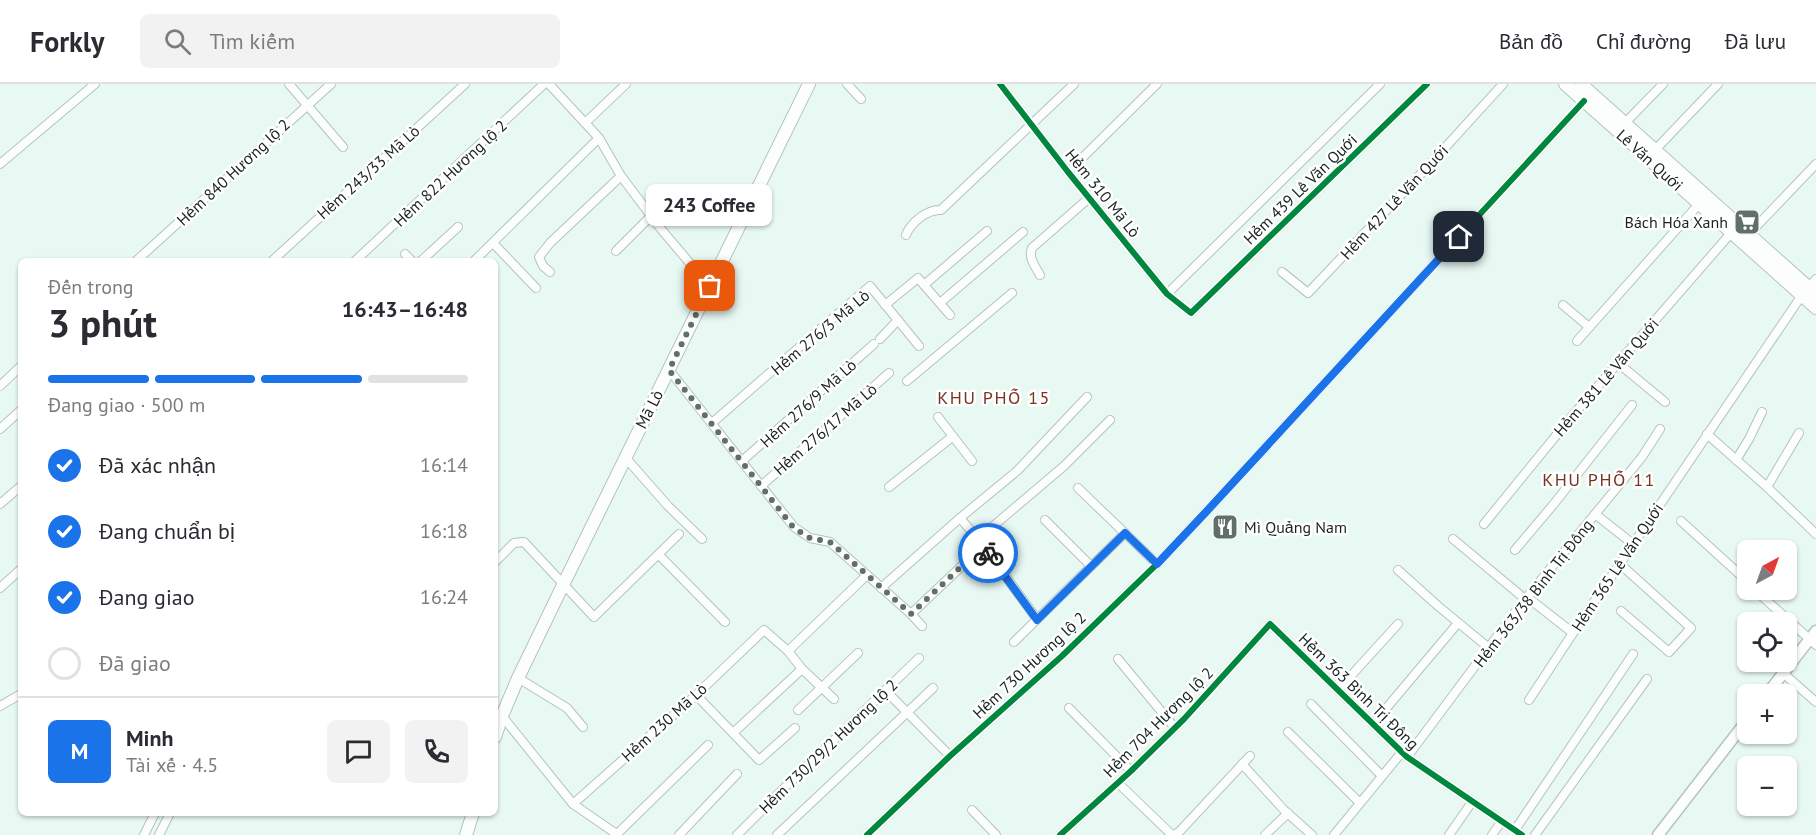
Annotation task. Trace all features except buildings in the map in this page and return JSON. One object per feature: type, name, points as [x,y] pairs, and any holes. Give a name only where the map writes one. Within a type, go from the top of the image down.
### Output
[{"type":"main road","name":"Mã Lò","points":[[498,728],[518,678],[562,585],[809,84]]},
{"type":"main road","name":"Lê Văn Quới","points":[[1565,84],[1749,234],[1810,289],[1816,308]]},
{"type":"main road","name":"Lê Văn Quới","points":[[1581,84],[1624,124],[1699,204],[1731,233],[1810,289]]},
{"type":"main road","points":[[466,835],[472,816]]},
{"type":"street","points":[[0,164],[95,84]]},
{"type":"street","points":[[289,84],[343,147]]},
{"type":"street","name":"Hẻm 840 Hương lộ 2","points":[[139,258],[331,84]]},
{"type":"street","name":"Hẻm 243/33 Mã Lò","points":[[275,258],[465,84]]},
{"type":"street","name":"Hẻm 822 Hương lộ 2","points":[[358,258],[544,84]]},
{"type":"street","points":[[549,84],[599,138],[621,176],[651,216],[710,286]]},
{"type":"street","points":[[585,123],[626,84]]},
{"type":"street","points":[[847,84],[861,99]]},
{"type":"street","name":"Hẻm 310 Mã Lò","points":[[1000,84],[1167,294],[1191,313]]},
{"type":"street","points":[[906,234],[914,223],[933,209],[941,210],[1074,84]]},
{"type":"street","points":[[1068,172],[1157,84]]},
{"type":"street","points":[[1167,294],[1380,84]]},
{"type":"street","name":"Hẻm 439 Lê Văn Quới","points":[[1191,313],[1427,84]]},
{"type":"street","name":"Hẻm 427 Lê Văn Quới","points":[[1282,272],[1308,293],[1503,84]]},
{"type":"street","points":[[1624,124],[1663,84]]},
{"type":"street","points":[[1651,154],[1718,84]]},
{"type":"street","name":"Hẻm 730 Hương lộ 2","points":[[867,835],[950,756],[1062,656],[1157,564],[1584,101]]},
{"type":"street","points":[[477,258],[599,138]]},
{"type":"street","points":[[1749,234],[1816,164]]},
{"type":"street","points":[[550,272],[543,266],[540,256],[550,243],[621,176]]},
{"type":"street","points":[[1040,275],[1030,254],[1032,248],[1089,198]]},
{"type":"street","points":[[1577,341],[1699,204]]},
{"type":"street","points":[[616,250],[651,216]]},
{"type":"street","points":[[424,258],[458,227]]},
{"type":"street","points":[[924,285],[987,231]]},
{"type":"street","points":[[940,303],[1023,232]]},
{"type":"street","name":"Hẻm 381 Lê Văn Quới","points":[[1484,524],[1572,417],[1731,233]]},
{"type":"street","points":[[493,243],[536,288]]},
{"type":"street","points":[[885,305],[918,278],[950,315]]},
{"type":"street","name":"Hẻm 276/3 Mã Lò","points":[[712,423],[870,286],[919,346]]},
{"type":"street","name":"Hẻm 365 Lê Văn Quới","points":[[1529,700],[1707,434],[1810,289]]},
{"type":"street","points":[[907,381],[1012,293]]},
{"type":"street","points":[[1563,305],[1589,327]]},
{"type":"street","name":"Hẻm 276/9 Mã Lò","points":[[742,462],[877,342],[898,320]]},
{"type":"street","points":[[1618,363],[1665,402]]},
{"type":"street","points":[[0,386],[18,369]]},
{"type":"street","points":[[669,370],[794,528],[810,538],[830,542],[922,626]]},
{"type":"street","name":"Hẻm 276/17 Mã Lò","points":[[761,486],[889,373]]},
{"type":"street","points":[[881,588],[1017,471],[1087,397]]},
{"type":"street","points":[[1515,550],[1632,405]]},
{"type":"street","points":[[1736,460],[1762,412]]},
{"type":"street","points":[[0,429],[18,413]]},
{"type":"street","points":[[938,417],[972,461]]},
{"type":"street","points":[[911,614],[980,542],[1064,466],[1110,420]]},
{"type":"street","name":"Hẻm 363/38 Bình Trị Đông","points":[[1334,835],[1383,776],[1405,755],[1526,598],[1642,457],[1660,429]]},
{"type":"street","points":[[1767,487],[1799,433]]},
{"type":"street","points":[[1707,434],[1816,534]]},
{"type":"street","points":[[889,487],[952,437]]},
{"type":"street","points":[[625,457],[668,506],[702,539]]},
{"type":"street","points":[[1078,488],[1157,564]]},
{"type":"street","points":[[0,504],[18,489]]},
{"type":"street","points":[[1595,514],[1634,544]]},
{"type":"street","points":[[960,518],[1037,620]]},
{"type":"street","points":[[1045,520],[1091,566]]},
{"type":"street","points":[[1681,521],[1737,572]]},
{"type":"street","points":[[1014,642],[1125,533]]},
{"type":"street","points":[[498,559],[514,543],[524,542],[594,617],[679,534]]},
{"type":"street","points":[[1453,539],[1573,633]]},
{"type":"street","points":[[658,555],[725,622]]},
{"type":"street","points":[[1620,564],[1690,628],[1669,652],[1621,611]]},
{"type":"street","points":[[1398,570],[1489,648]]},
{"type":"street","points":[[0,588],[18,572]]},
{"type":"street","points":[[788,651],[867,575]]},
{"type":"street","points":[[1767,600],[1814,638],[1775,684]]},
{"type":"street","points":[[1373,724],[1458,623]]},
{"type":"street","name":"Hẻm 363 Bình Trị Đông","points":[[1270,624],[1405,755],[1518,833]]},
{"type":"street","name":"Hẻm 704 Hương lộ 2","points":[[1060,835],[1175,728],[1270,624]]},
{"type":"street","points":[[1338,690],[1398,624]]},
{"type":"street","name":"Hẻm 230 Mã Lò","points":[[573,804],[696,695],[764,630],[788,651],[802,669],[834,699]]},
{"type":"street","points":[[798,710],[858,653]]},
{"type":"street","points":[[1518,833],[1633,654]]},
{"type":"street","name":"Hẻm 730/29/2 Hương lộ 2","points":[[737,835],[919,658]]},
{"type":"street","points":[[1118,659],[1175,728]]},
{"type":"street","points":[[733,733],[802,669]]},
{"type":"street","points":[[1783,673],[1816,702]]},
{"type":"street","points":[[518,678],[567,708],[583,727]]},
{"type":"street","points":[[1535,835],[1647,679]]},
{"type":"street","points":[[777,835],[933,688]]},
{"type":"street","points":[[885,690],[950,756]]},
{"type":"street","points":[[696,695],[759,760],[795,728]]},
{"type":"street","points":[[0,706],[18,696]]},
{"type":"street","points":[[1311,704],[1383,776]]},
{"type":"street","points":[[1069,708],[1131,771]]},
{"type":"street","points":[[502,716],[573,804],[617,835],[708,745]]},
{"type":"street","points":[[1288,732],[1360,803]]},
{"type":"street","points":[[1663,833],[1737,734]]},
{"type":"street","points":[[1118,783],[1172,835],[1179,832],[1250,756]]},
{"type":"street","points":[[1242,764],[1312,835]]},
{"type":"street","points":[[679,835],[737,774]]},
{"type":"street","points":[[1449,835],[1472,802]]},
{"type":"street","points":[[972,810],[996,835]]},
{"type":"street","points":[[1265,835],[1288,813]]},
{"type":"street","points":[[144,835],[154,816]]},
{"type":"street","points":[[159,835],[168,816]]},
{"type":"street","points":[[1492,835],[1501,822]]},
{"type":"cycle path","points":[[1000,84],[1167,294],[1191,313],[1427,84]]},
{"type":"cycle path","points":[[867,835],[950,756],[1062,656],[1157,564],[1584,101]]},
{"type":"cycle path","points":[[1060,835],[1184,719],[1270,624],[1407,757],[1522,835]]},
{"type":"way so far","points":[[710,286],[669,370],[794,528],[810,538],[830,542],[911,614],[983,546],[988,553]]},
{"type":"place","name":"Bách Hóa Xanh","points":[[1747,222]]},
{"type":"place","name":"243 Coffee","points":[[710,286]]},
{"type":"place","name":"Mì Quảng Nam","points":[[1225,527]]},
{"type":"district","name":"KHU PHỐ 15","points":[[994,398]]},
{"type":"district","name":"KHU PHỐ 11","points":[[1599,480]]},
{"type":"route","points":[[988,553],[1037,620],[1125,533],[1157,564],[1459,237]]}]
